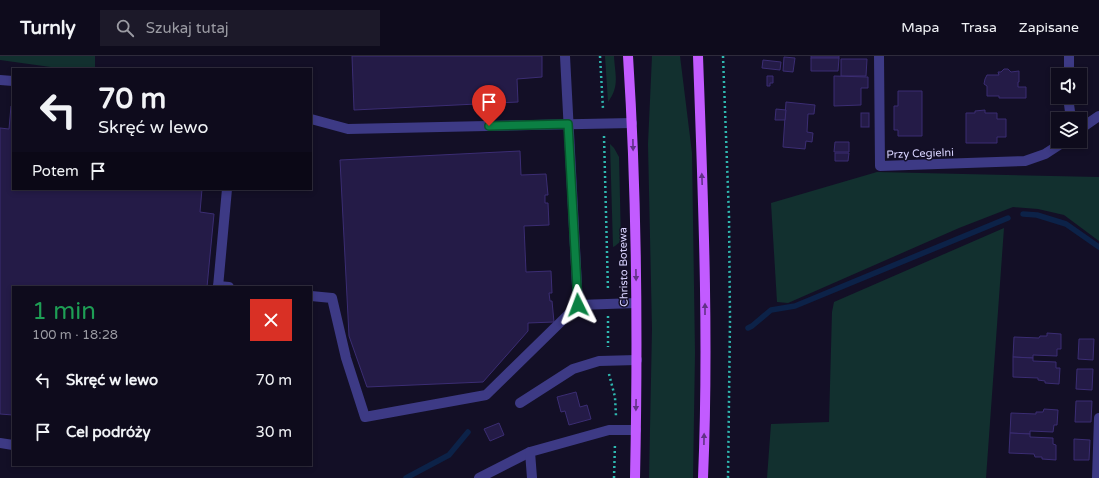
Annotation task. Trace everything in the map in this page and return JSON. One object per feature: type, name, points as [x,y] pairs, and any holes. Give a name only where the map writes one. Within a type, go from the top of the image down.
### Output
[{"type":"main road","name":"Christo Botewa","points":[[628,56],[632,123],[636,303],[635,478]]},
{"type":"main road","points":[[698,56],[704,224],[705,383],[703,478]]},
{"type":"street","points":[[565,56],[578,305]]},
{"type":"street","name":"Przy Cegielni","points":[[879,56],[880,166],[1025,161],[1035,159],[1054,148]]},
{"type":"street","points":[[1069,56],[1069,68]]},
{"type":"street","points":[[0,80],[12,81]]},
{"type":"street","points":[[1087,124],[1099,116]]},
{"type":"street","points":[[312,119],[348,128],[632,123]]},
{"type":"street","points":[[218,286],[226,190]]},
{"type":"street","points":[[312,296],[332,298],[346,358],[365,417],[486,395],[578,305],[636,303]]},
{"type":"street","points":[[520,403],[573,369],[600,361],[636,360]]},
{"type":"street","points":[[1097,478],[1099,418]]},
{"type":"street","points":[[479,478],[530,452],[609,430],[636,430]]},
{"type":"street","points":[[0,444],[12,445]]},
{"type":"street","points":[[530,452],[532,478]]},
{"type":"path","points":[[600,56],[602,106]]},
{"type":"path","points":[[723,56],[729,216],[730,319],[728,478]]},
{"type":"path","points":[[604,140],[608,296]]},
{"type":"path","points":[[608,315],[608,350]]},
{"type":"path","points":[[608,370],[615,397],[616,416]]},
{"type":"path","points":[[614,478],[615,445]]},
{"type":"green space","points":[[0,56],[95,56],[95,68],[58,68],[0,60]]},
{"type":"green space","points":[[605,56],[614,56],[616,75],[614,91],[608,102]]},
{"type":"green space","points":[[652,56],[680,56],[692,153],[695,353],[693,478],[649,478],[652,329],[648,144]]},
{"type":"green space","points":[[610,144],[619,157],[621,241],[613,247]]},
{"type":"green space","points":[[877,172],[1099,177],[1099,241],[1064,215],[1038,209],[1013,207],[959,228],[788,303],[777,302],[771,203]]},
{"type":"green space","points":[[1004,228],[986,478],[767,478],[771,424],[829,422],[832,312],[834,302]]},
{"type":"building","points":[[352,56],[542,56],[542,77],[517,79],[518,102],[354,110]]},
{"type":"building","points":[[811,56],[839,56],[839,58],[811,58]]},
{"type":"building","points":[[784,57],[795,58],[793,72],[783,71]]},
{"type":"building","points":[[811,58],[839,58],[838,71],[811,71]]},
{"type":"building","points":[[841,59],[867,59],[866,76],[841,76]]},
{"type":"building","points":[[763,60],[781,62],[780,70],[762,68]]},
{"type":"building","points":[[1004,69],[1008,69],[1011,72],[1019,71],[1018,87],[1026,87],[1026,98],[999,98],[999,96],[987,96],[987,86],[984,84],[987,75],[999,75],[998,72],[1001,72]]},
{"type":"building","points":[[767,76],[773,76],[773,83],[770,83],[770,86],[767,86]]},
{"type":"building","points":[[834,76],[868,77],[868,88],[861,88],[861,105],[834,106]]},
{"type":"building","points":[[898,91],[922,91],[922,136],[898,136],[898,130],[894,130],[894,106],[898,106]]},
{"type":"building","points":[[786,102],[815,105],[814,114],[808,114],[807,132],[813,133],[812,142],[806,141],[805,149],[783,147]]},
{"type":"building","points":[[11,106],[12,190],[202,190],[200,212],[214,214],[207,286],[12,286],[12,415],[0,414],[0,128],[9,129]]},
{"type":"building","points":[[776,109],[786,110],[785,120],[775,120]]},
{"type":"building","points":[[985,110],[985,113],[997,113],[997,119],[1006,119],[1006,137],[997,137],[997,143],[966,143],[966,113],[975,113],[975,111]]},
{"type":"building","points":[[861,113],[869,113],[869,127],[861,127]]},
{"type":"building","points":[[835,142],[849,142],[849,152],[834,152]]},
{"type":"building","points":[[520,151],[521,175],[546,174],[548,195],[545,195],[545,203],[548,203],[549,225],[524,226],[526,272],[551,271],[552,293],[549,293],[550,301],[552,301],[554,322],[528,323],[528,331],[483,382],[367,387],[349,336],[340,160]]},
{"type":"building","points":[[835,153],[849,153],[848,161],[835,161]]},
{"type":"building","points":[[1047,333],[1061,334],[1061,349],[1057,349],[1057,356],[1033,355],[1033,358],[1013,357],[1014,337],[1039,338],[1040,336],[1047,336]]},
{"type":"building","points":[[1079,339],[1094,339],[1093,360],[1078,359]]},
{"type":"building","points":[[1013,357],[1033,358],[1033,361],[1056,362],[1056,368],[1060,368],[1059,384],[1045,383],[1045,381],[1038,380],[1038,378],[1013,377]]},
{"type":"building","points":[[1077,369],[1093,369],[1092,390],[1076,389]]},
{"type":"building","points":[[576,392],[580,407],[587,405],[591,419],[569,425],[565,411],[561,412],[557,397]]},
{"type":"building","points":[[1076,401],[1092,401],[1091,422],[1075,422]]},
{"type":"building","points":[[1044,409],[1058,410],[1057,425],[1054,425],[1053,432],[1030,431],[1030,434],[1010,433],[1011,413],[1036,414],[1036,412],[1043,412]]},
{"type":"building","points":[[499,423],[504,435],[490,441],[484,429]]},
{"type":"building","points":[[1010,433],[1030,434],[1030,437],[1053,438],[1053,444],[1056,445],[1056,460],[1042,459],[1042,457],[1035,457],[1034,454],[1009,453]]},
{"type":"building","points":[[1074,439],[1090,440],[1089,460],[1074,460]]},
{"type":"waterway","points":[[1023,214],[1037,215],[1066,224],[1099,247]]},
{"type":"waterway","points":[[748,328],[771,310],[795,306],[1008,218]]},
{"type":"waterway","points":[[406,478],[449,455],[468,432]]},
{"type":"route","points":[[489,126],[568,124],[578,305]]}]
